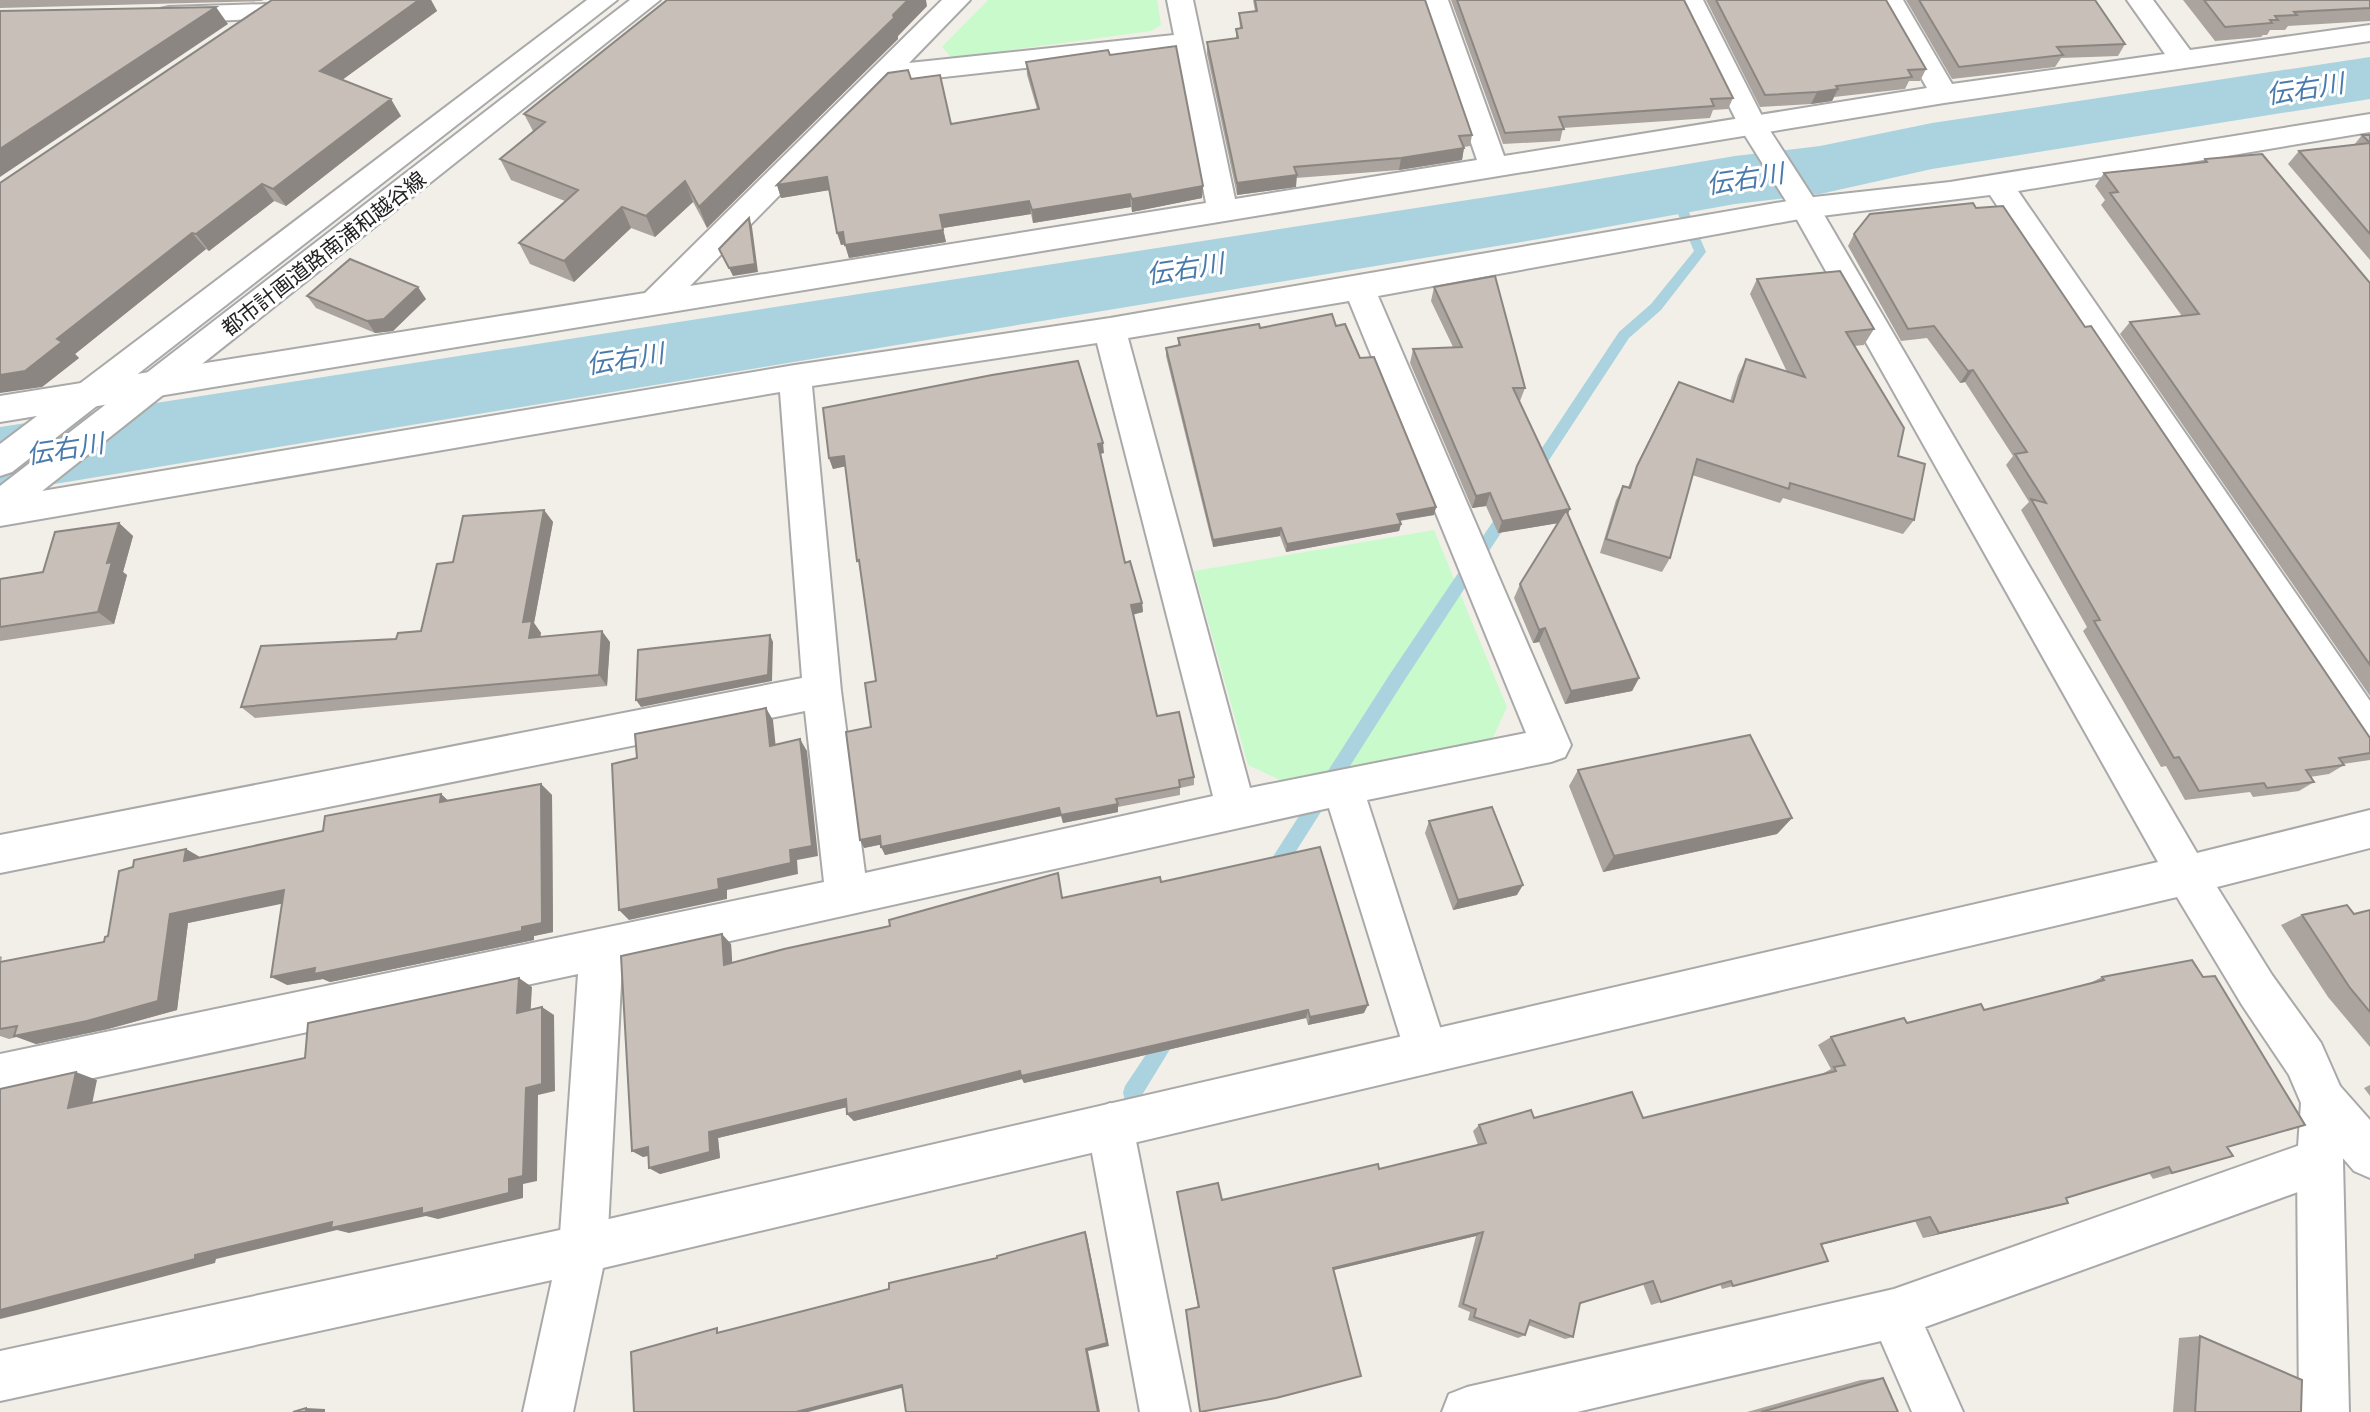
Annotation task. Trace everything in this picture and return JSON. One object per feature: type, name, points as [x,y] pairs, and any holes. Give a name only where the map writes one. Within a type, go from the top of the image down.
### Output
[{"type":"street","name":"都市計画道路南浦和越谷線","points":[[0,463],[604,0]]},
{"type":"street","name":"都市計画道路南浦和越谷線","points":[[4,504],[647,0]]},
{"type":"street","points":[[655,302],[957,0]]},
{"type":"street","points":[[1180,0],[1223,212]]},
{"type":"street","points":[[1435,0],[1494,168]]},
{"type":"street","points":[[1690,0],[1753,126],[1805,208],[2187,875],[2257,990],[2305,1059],[2324,1102],[2370,1155]]},
{"type":"street","points":[[1890,0],[1944,94]]},
{"type":"street","points":[[2140,0],[2185,61]]},
{"type":"street","points":[[147,15],[277,6]]},
{"type":"street","points":[[223,42],[277,6]]},
{"type":"street","points":[[0,409],[1944,94],[2370,33]]},
{"type":"street","points":[[882,75],[1189,41]]},
{"type":"street","points":[[4,504],[795,377],[1110,330],[1805,208],[1950,192],[2370,124]]},
{"type":"street","points":[[2250,142],[2276,172]]},
{"type":"street","points":[[1998,184],[2370,733]]},
{"type":"street","points":[[0,1076],[847,897],[1236,809],[1551,745],[1359,288]]},
{"type":"street","points":[[1110,330],[1236,809]]},
{"type":"street","points":[[795,377],[822,691],[847,897]]},
{"type":"street","points":[[0,854],[822,691]]},
{"type":"street","points":[[1343,788],[1426,1052]]},
{"type":"street","points":[[0,1376],[583,1249],[2187,875],[2370,828]]},
{"type":"street","points":[[548,1412],[583,1249],[601,949]]},
{"type":"street","points":[[2324,1102],[2320,1161],[2324,1412]]},
{"type":"street","points":[[1110,1126],[1166,1412]]},
{"type":"street","points":[[1467,1412],[1894,1314],[2320,1161]]},
{"type":"street","points":[[1894,1314],[1938,1412]]},
{"type":"green space","points":[[988,0],[1157,0],[1161,25],[1151,31],[952,58],[942,47]]},
{"type":"green space","points":[[1434,530],[1507,707],[1492,740],[1282,781],[1248,765],[1194,571]]},
{"type":"building","points":[[272,0],[419,0],[320,71],[391,99],[273,189],[262,184],[196,234],[192,233],[57,339],[62,342],[25,371],[0,375],[0,183]]},
{"type":"building","points":[[667,0],[908,0],[893,15],[894,18],[699,207],[685,181],[646,216],[622,207],[564,261],[519,243],[578,190],[500,159],[545,122],[524,114]]},
{"type":"building","points":[[1255,0],[1425,0],[1472,135],[1459,136],[1464,148],[1401,158],[1294,167],[1297,175],[1237,183],[1207,42],[1238,38],[1236,29],[1242,28],[1239,13],[1257,11]]},
{"type":"building","points":[[1457,0],[1684,0],[1733,98],[1711,99],[1714,106],[1559,117],[1564,129],[1505,133]]},
{"type":"building","points":[[1716,0],[1886,0],[1926,69],[1908,70],[1912,77],[1836,86],[1838,89],[1765,95]]},
{"type":"building","points":[[1919,0],[2095,0],[2125,44],[2057,47],[2063,55],[1959,67]]},
{"type":"building","points":[[2204,0],[2370,0],[2370,8],[2294,12],[2297,15],[2275,16],[2278,20],[2270,20],[2272,23],[2225,27]]},
{"type":"building","points":[[216,7],[0,149],[0,11]]},
{"type":"building","points":[[1176,46],[1203,186],[1132,199],[1130,194],[1032,210],[1029,201],[940,215],[943,230],[845,245],[843,232],[837,233],[827,177],[777,185],[888,73],[908,70],[911,79],[940,75],[951,124],[1039,109],[1026,62],[1108,50],[1110,55]]},
{"type":"building","points":[[2362,135],[2370,135],[2370,143]]},
{"type":"building","points":[[2370,143],[2370,234],[2299,151]]},
{"type":"building","points":[[2262,154],[2370,283],[2370,665],[2130,322],[2199,314],[2110,193],[2118,192],[2104,173]]},
{"type":"building","points":[[1973,203],[1976,208],[2003,206],[2085,327],[2091,326],[2370,738],[2370,753],[2339,758],[2344,765],[2306,770],[2314,782],[2267,788],[2264,783],[2199,791],[2179,757],[2174,758],[2094,621],[2100,620],[2031,499],[2046,503],[2015,454],[2027,452],[1973,370],[1968,371],[1934,326],[1908,329],[1854,234],[1870,214]]},
{"type":"building","points":[[749,218],[755,264],[729,268],[719,249]]},
{"type":"building","points":[[350,259],[418,287],[384,319],[367,321],[307,296]]},
{"type":"building","points":[[1840,271],[1874,329],[1846,332],[1904,428],[1898,456],[1925,464],[1914,520],[1790,483],[1789,489],[1697,459],[1670,558],[1606,539],[1623,486],[1630,488],[1637,466],[1679,382],[1733,402],[1746,359],[1805,377],[1757,279]]},
{"type":"building","points":[[1495,276],[1525,388],[1513,388],[1570,509],[1502,521],[1490,493],[1476,496],[1413,349],[1462,347],[1434,287]]},
{"type":"building","points":[[1332,314],[1336,326],[1345,324],[1360,358],[1374,357],[1436,507],[1397,514],[1401,524],[1287,544],[1281,528],[1213,540],[1166,348],[1180,345],[1178,338],[1259,324],[1260,328]]},
{"type":"building","points":[[1078,361],[1103,443],[1098,444],[1125,563],[1130,561],[1142,603],[1131,605],[1157,716],[1179,712],[1194,777],[1179,780],[1180,787],[1116,799],[1118,804],[1061,815],[1059,808],[881,847],[880,836],[860,840],[846,732],[871,727],[865,683],[876,681],[844,456],[829,458],[823,408]]},
{"type":"building","points":[[544,510],[523,622],[532,621],[529,638],[602,631],[599,675],[241,707],[261,646],[396,639],[398,633],[421,631],[437,564],[453,562],[463,516]]},
{"type":"building","points":[[1566,510],[1639,678],[1571,691],[1545,628],[1539,630],[1520,584]]},
{"type":"building","points":[[119,523],[107,563],[112,562],[98,612],[0,627],[0,579],[43,572],[55,532]]},
{"type":"building","points":[[770,635],[768,675],[636,700],[638,650]]},
{"type":"building","points":[[766,708],[770,746],[800,739],[812,846],[790,850],[791,863],[718,879],[719,889],[619,910],[612,764],[637,758],[635,734]]},
{"type":"building","points":[[1750,735],[1792,818],[1614,856],[1578,770]]},
{"type":"building","points":[[541,784],[542,923],[522,927],[522,931],[314,974],[315,968],[271,977],[284,890],[170,914],[158,1001],[87,1021],[14,1036],[17,1026],[0,1029],[0,962],[104,942],[108,936],[119,871],[133,867],[134,860],[186,849],[184,861],[323,831],[325,816],[441,794],[440,802]]},
{"type":"building","points":[[1492,807],[1523,885],[1458,900],[1429,821]]},
{"type":"building","points":[[1320,847],[1368,1005],[1310,1017],[1308,1010],[1021,1076],[1020,1071],[847,1114],[846,1099],[709,1132],[710,1152],[649,1168],[648,1147],[632,1151],[621,956],[722,934],[724,965],[890,926],[889,920],[1058,873],[1062,898],[1160,877],[1161,882]]},
{"type":"building","points":[[2347,905],[2354,914],[2370,910],[2370,1012],[2350,988],[2302,915]]},
{"type":"building","points":[[2192,960],[2203,977],[2215,976],[2305,1125],[2227,1147],[2233,1156],[2172,1173],[2169,1167],[2066,1198],[2068,1203],[1939,1233],[1930,1217],[1821,1244],[1828,1261],[1733,1286],[1731,1281],[1661,1302],[1653,1281],[1580,1303],[1573,1337],[1530,1320],[1525,1335],[1474,1317],[1476,1309],[1463,1304],[1483,1232],[1333,1268],[1361,1376],[1276,1398],[1200,1412],[1186,1310],[1199,1307],[1177,1192],[1218,1183],[1222,1200],[1378,1164],[1379,1169],[1486,1143],[1479,1125],[1531,1110],[1534,1118],[1632,1092],[1643,1118],[1836,1071],[1834,1067],[1845,1065],[1831,1037],[1904,1018],[1907,1023],[1981,1004],[1984,1010],[2104,980],[2102,977]]},
{"type":"building","points":[[519,978],[517,1013],[542,1007],[542,1084],[526,1088],[523,1176],[509,1179],[509,1193],[422,1214],[422,1208],[331,1228],[332,1222],[195,1255],[195,1259],[0,1310],[0,1089],[76,1072],[68,1108],[305,1058],[308,1023]]},
{"type":"building","points":[[1085,1232],[1107,1343],[1086,1349],[1098,1412],[906,1412],[902,1385],[796,1412],[634,1412],[631,1352],[717,1328],[717,1333],[889,1289],[889,1283],[997,1258]]},
{"type":"building","points":[[2200,1336],[2302,1380],[2301,1412],[2195,1412]]},
{"type":"building","points":[[1883,1378],[1898,1412],[1761,1412]]},
{"type":"waterway","name":"伝右川","points":[[0,460],[1545,213],[1735,180],[1820,170],[1932,146],[2370,78]]},
{"type":"waterway","points":[[1533,473],[1624,335],[1656,307],[1700,252],[1674,191]]},
{"type":"waterway","points":[[1273,872],[1507,512]]},
{"type":"waterway","points":[[1132,1093],[1169,1035]]}]
